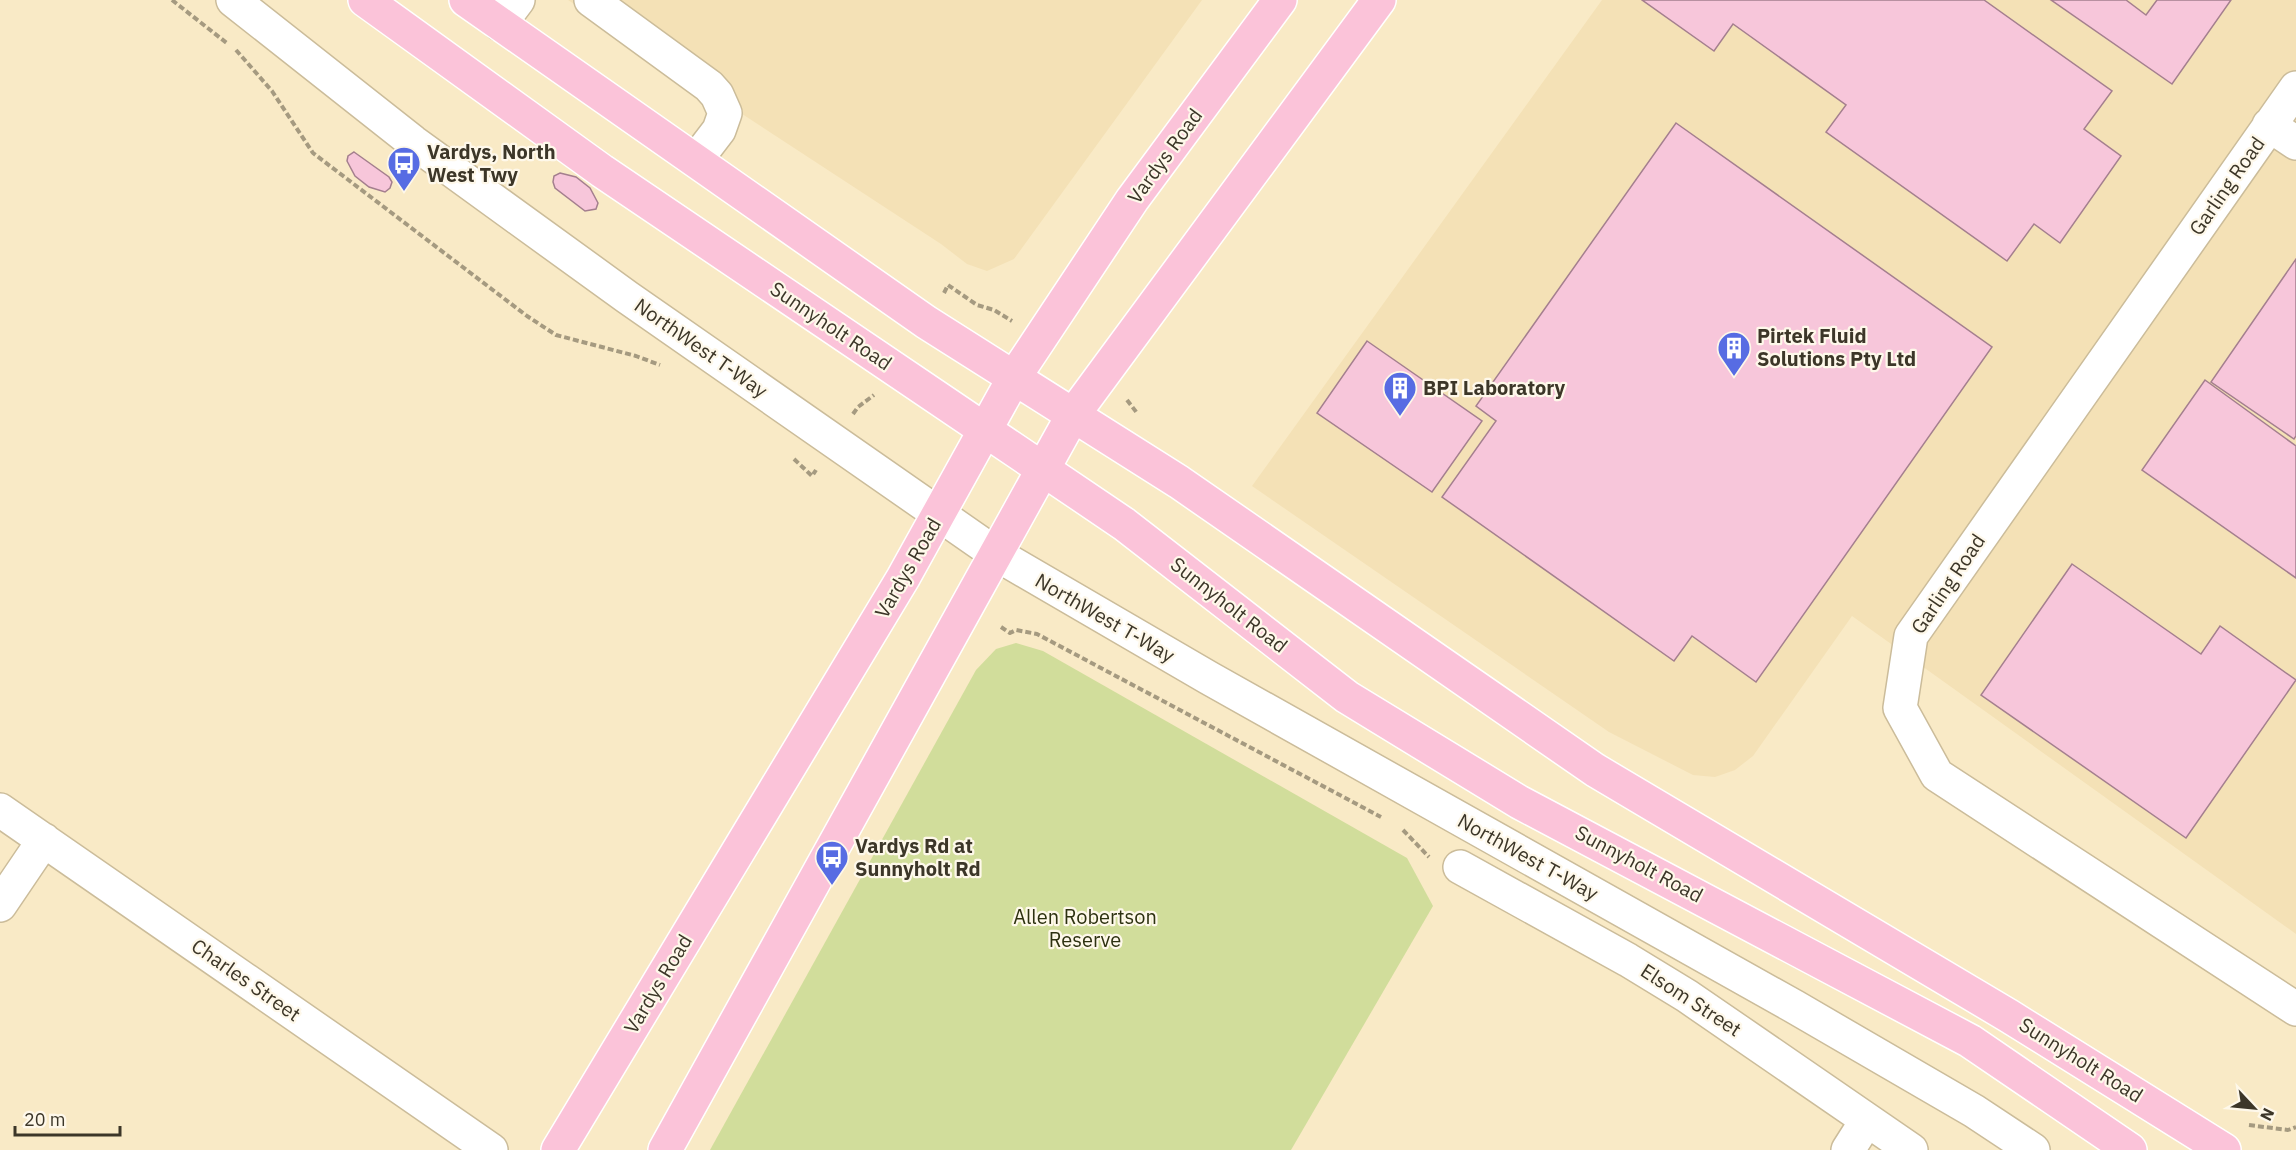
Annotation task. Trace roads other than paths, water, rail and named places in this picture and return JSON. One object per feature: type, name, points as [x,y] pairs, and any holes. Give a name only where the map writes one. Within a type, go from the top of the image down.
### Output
[{"type":"main road","name":"Sunnyholt Road","points":[[365,0],[602,171],[1124,524],[1347,697],[1519,802],[1970,1041],[2130,1150]]},
{"type":"main road","name":"Sunnyholt Road","points":[[466,0],[509,12],[696,160],[926,321],[1189,489],[1595,770],[2009,1016],[2224,1150]]},
{"type":"main road","name":"Vardys Road","points":[[558,1150],[938,516],[1015,376],[1132,200],[1280,0]]},
{"type":"main road","points":[[666,1150],[1073,415],[1380,0]]},
{"type":"street","name":"NorthWest T-Way","points":[[233,0],[413,142],[627,297],[996,555],[1209,678],[1795,1007],[1974,1111],[2033,1150]]},
{"type":"street","points":[[591,0],[633,12],[717,95],[725,113],[722,123],[696,160]]},
{"type":"street","name":"Garling Road","points":[[2296,88],[1911,636],[1900,708],[1937,775],[2296,1009]]},
{"type":"street","points":[[2270,125],[2296,143]]},
{"type":"street","name":"Charles Street","points":[[0,810],[491,1150]]},
{"type":"street","points":[[0,905],[44,840]]},
{"type":"street","name":"Elsom Street","points":[[1460,867],[1628,960],[1911,1150]]},
{"type":"street","points":[[1848,1150],[1867,1120]]},
{"type":"place","name":"Vardys, North West Twy","points":[[404,192]]},
{"type":"place","name":"Pirtek Fluid Solutions Pty Ltd","points":[[1734,377]]},
{"type":"place","name":"BPI Laboratory","points":[[1400,417]]},
{"type":"place","name":"Vardys Rd at Sunnyholt Rd","points":[[832,886]]},
{"type":"park label","name":"Allen Robertson Reserve","points":[[1085,928]]}]
